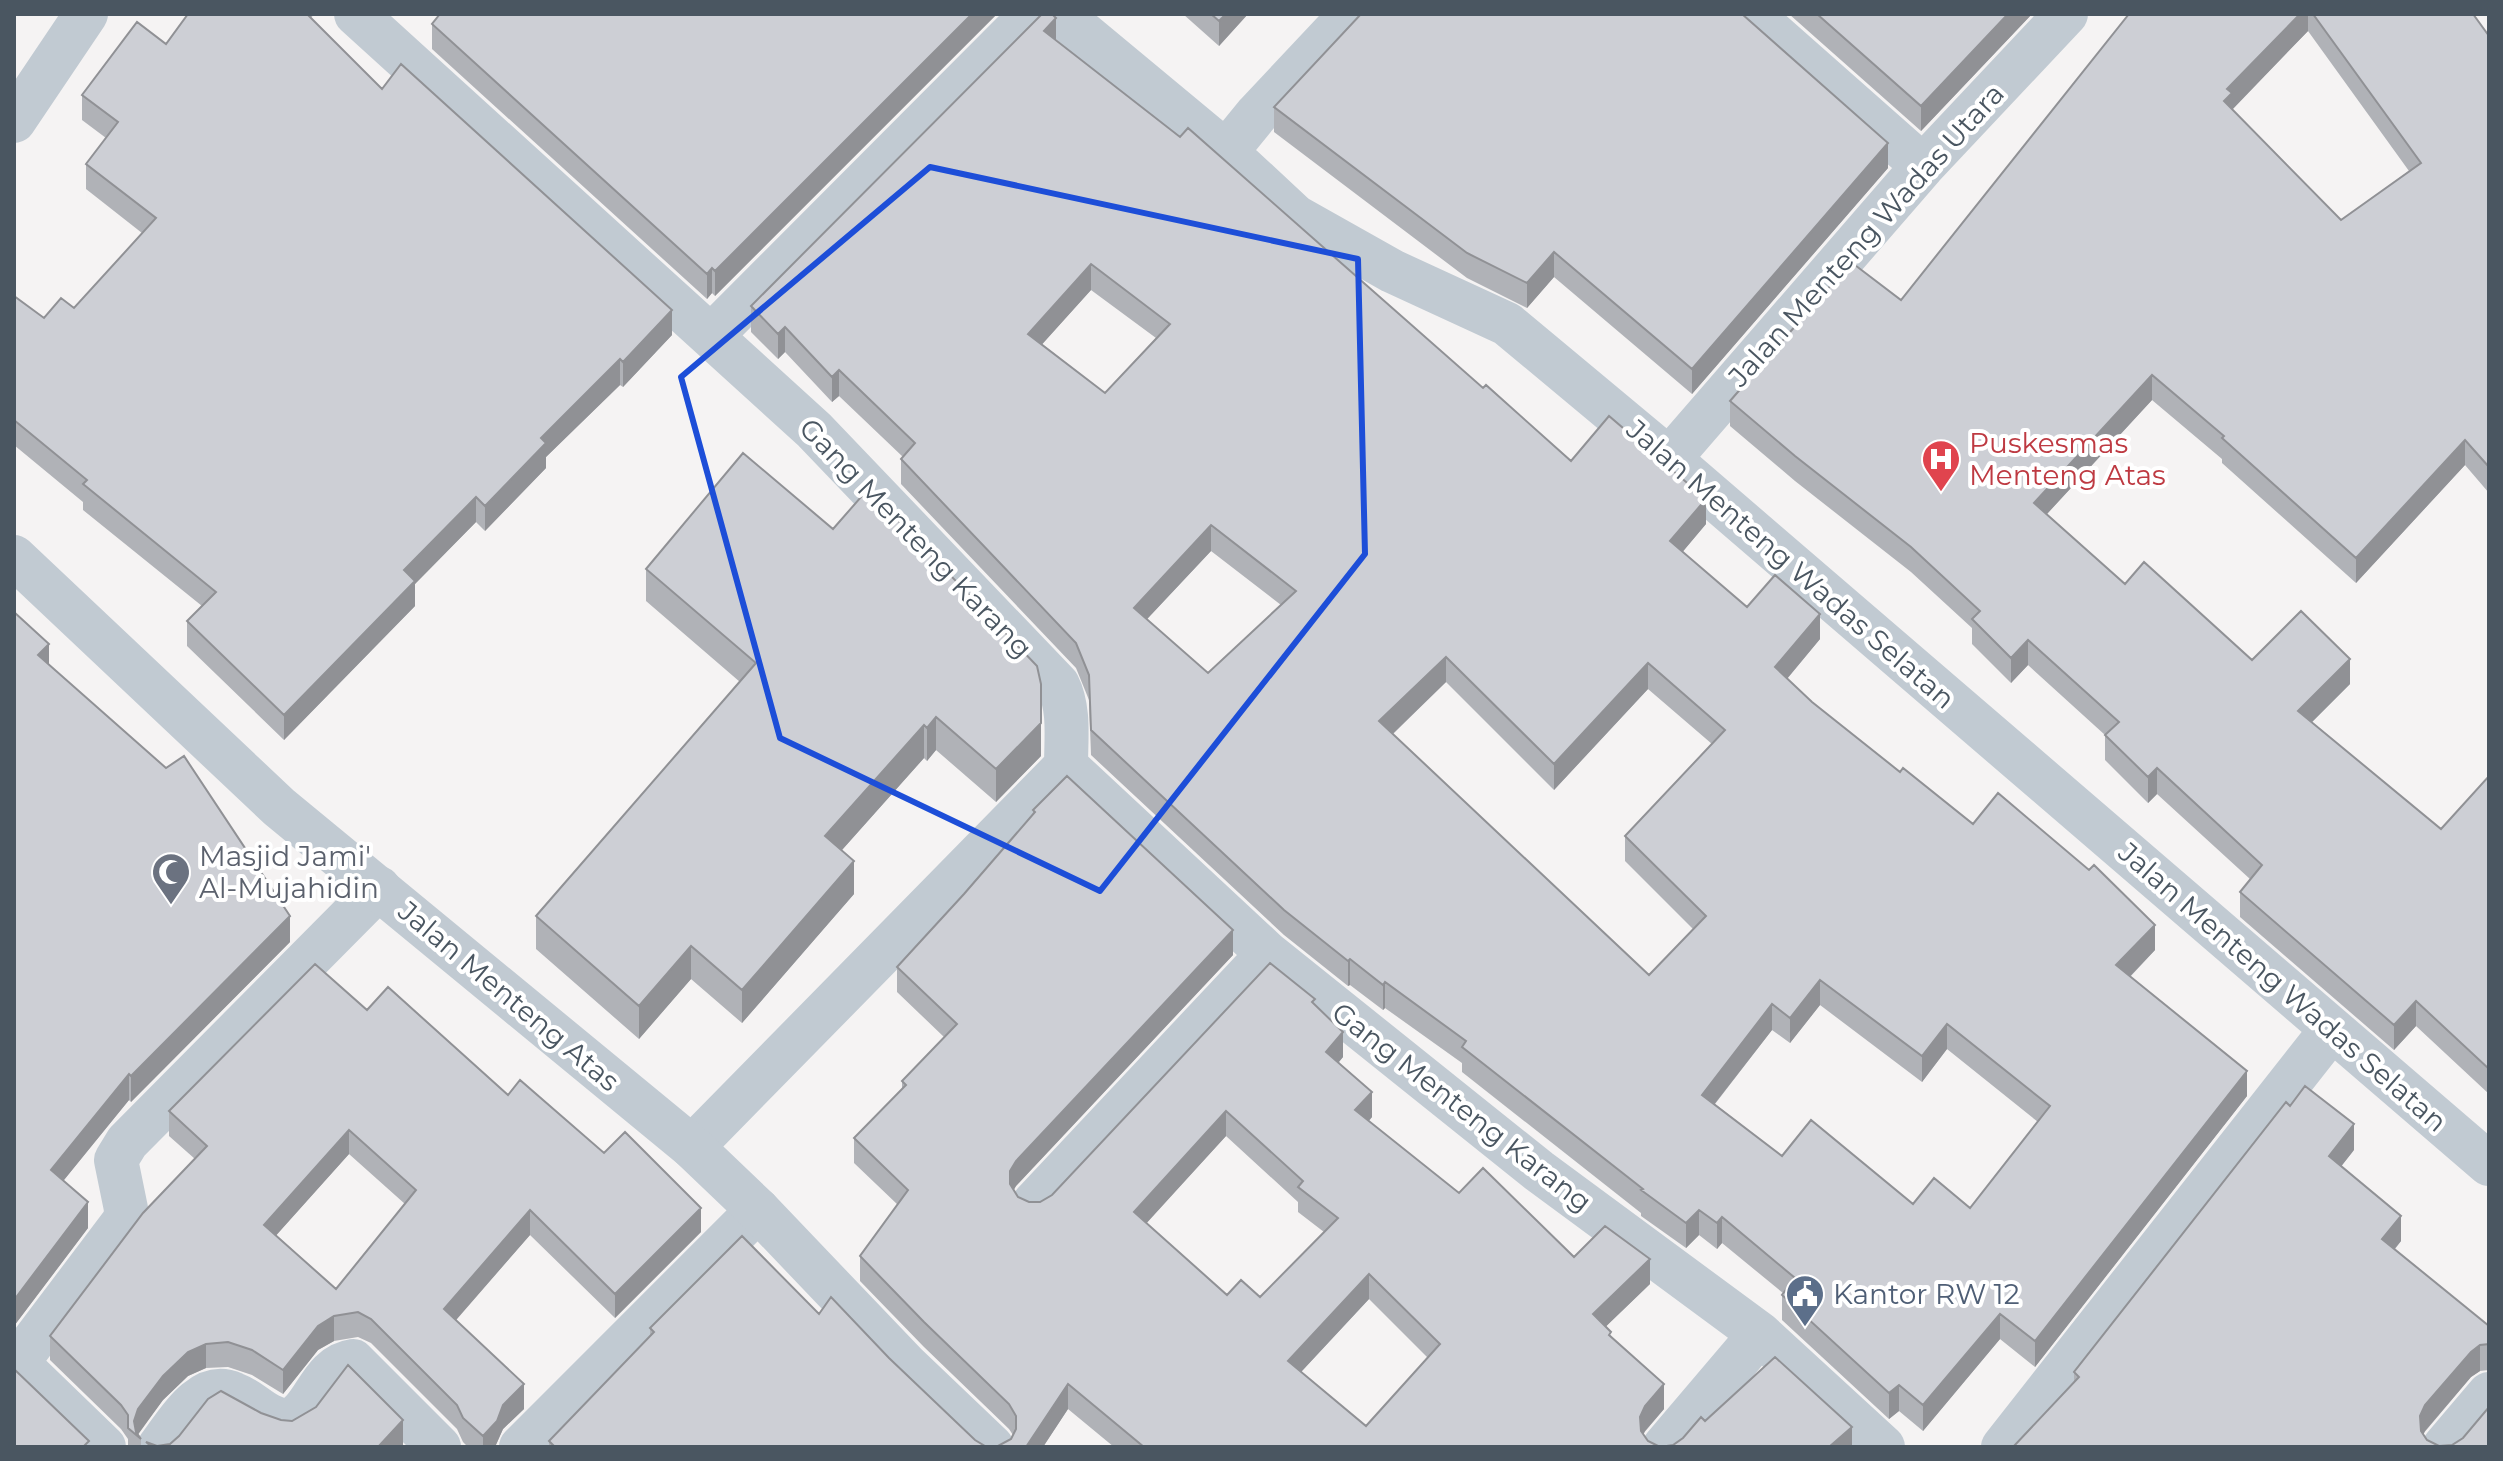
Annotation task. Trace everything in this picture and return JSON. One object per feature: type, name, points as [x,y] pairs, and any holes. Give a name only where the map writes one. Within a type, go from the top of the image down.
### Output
[{"type":"street","points":[[14,121],[86,14]]},
{"type":"street","points":[[356,14],[711,336],[1032,14]]},
{"type":"street","name":"Jalan Menteng Wadas Selatan","points":[[1060,14],[1226,152],[1296,217],[1392,271],[1507,324],[1669,459],[2489,1164]]},
{"type":"street","points":[[1226,152],[1257,114],[1351,14]]},
{"type":"street","points":[[1751,14],[1923,166]]},
{"type":"street","name":"Jalan Menteng Wadas Utara","points":[[1669,459],[1923,166],[2066,14]]},
{"type":"street","name":"Gang Menteng Karang","points":[[711,336],[814,430],[1058,685],[1066,709],[1066,766],[1268,954],[1539,1171],[1760,1334],[1883,1447]]},
{"type":"street","name":"Jalan Menteng Atas","points":[[14,557],[263,793],[692,1147],[758,1210],[906,1365],[992,1447]]},
{"type":"street","points":[[692,1147],[1066,766]]},
{"type":"street","points":[[104,1447],[16,1362],[125,1220],[126,1209],[116,1160],[127,1142],[379,888]]},
{"type":"street","points":[[1034,1203],[1268,954]]},
{"type":"street","points":[[2003,1447],[2332,1029]]},
{"type":"street","points":[[521,1447],[758,1210]]},
{"type":"street","points":[[1664,1447],[1760,1334]]},
{"type":"street","points":[[159,1447],[192,1405],[202,1396],[216,1391],[234,1394],[272,1419],[288,1422],[302,1412],[336,1367],[353,1361],[439,1447]]},
{"type":"street","points":[[2444,1447],[2489,1394]]},
{"type":"highlighted area","points":[[930,167],[1358,259],[1365,554],[1100,891],[780,738],[681,377]]},
{"type":"building","points":[[188,14],[307,14],[382,89],[401,64],[672,310],[623,362],[620,359],[541,438],[546,443],[485,506],[476,497],[404,570],[415,581],[284,715],[187,621],[216,592],[83,484],[87,480],[14,420],[14,296],[44,318],[61,298],[74,308],[156,218],[86,164],[118,122],[82,95],[137,22],[166,44]]},
{"type":"building","points":[[440,14],[972,14],[715,271],[712,268],[707,274],[432,24]]},
{"type":"building","points":[[1042,14],[1052,14],[1056,18],[1044,31],[1180,137],[1188,128],[1483,388],[1486,385],[1571,461],[1609,416],[1706,499],[1670,541],[1747,607],[1775,575],[1820,614],[1775,667],[1812,702],[1900,772],[1903,768],[1973,824],[1998,793],[2089,870],[2094,865],[2155,925],[2116,965],[2247,1071],[2035,1341],[2000,1314],[1923,1405],[1899,1385],[1889,1393],[1782,1295],[1795,1278],[1722,1217],[1717,1223],[1699,1210],[1686,1223],[1641,1190],[1462,1047],[1466,1041],[1385,982],[1383,985],[1350,959],[1348,961],[1284,910],[1091,730],[1089,675],[1076,643],[901,459],[915,443],[839,370],[832,377],[785,327],[778,334],[751,306]],"holes":[[[1091,264],[1170,324],[1105,393],[1028,334]],[[1211,525],[1296,591],[1208,673],[1134,608]],[[1446,657],[1554,764],[1648,663],[1725,730],[1625,836],[1706,916],[1649,975],[1379,721]],[[1820,980],[1922,1056],[1947,1024],[2050,1106],[1970,1208],[1934,1178],[1913,1204],[1811,1120],[1782,1156],[1702,1095],[1772,1004],[1790,1018]]]},
{"type":"building","points":[[1211,14],[1226,14],[1219,21]]},
{"type":"building","points":[[1361,14],[1742,14],[1888,143],[1692,369],[1554,252],[1527,283],[1467,253],[1274,107]]},
{"type":"building","points":[[1817,14],[2008,14],[1921,106]]},
{"type":"building","points":[[2129,14],[2300,14],[2227,89],[2232,93],[2224,101],[2341,220],[2421,163],[2313,14],[2473,14],[2489,36],[2489,467],[2465,440],[2356,558],[2222,438],[2224,436],[2152,375],[2034,503],[2125,584],[2144,562],[2252,660],[2301,611],[2350,659],[2298,711],[2441,829],[2489,776],[2489,1069],[2416,1001],[2394,1025],[2240,892],[2262,865],[2157,768],[2148,777],[2105,735],[2119,722],[2028,640],[2011,658],[1972,619],[1980,611],[1911,547],[1730,401],[1851,262],[1901,300]]},
{"type":"building","points":[[743,453],[833,529],[868,489],[1037,666],[1041,684],[1041,723],[996,769],[936,717],[927,728],[924,725],[825,836],[854,861],[742,990],[691,946],[639,1006],[536,916],[756,663],[646,569]]},
{"type":"building","points":[[14,612],[49,644],[38,655],[166,768],[184,756],[290,916],[131,1076],[129,1074],[51,1170],[88,1202],[14,1300]]},
{"type":"building","points":[[1067,776],[1233,930],[1016,1161],[1010,1171],[1010,1184],[1018,1197],[1029,1202],[1040,1202],[1052,1195],[1270,963],[1315,999],[1312,1002],[1343,1032],[1326,1052],[1372,1092],[1355,1110],[1459,1193],[1483,1168],[1574,1257],[1605,1226],[1650,1259],[1593,1314],[1611,1332],[1609,1335],[1664,1384],[1645,1406],[1640,1417],[1641,1431],[1648,1441],[1660,1447],[1144,1447],[1068,1384],[1026,1447],[555,1447],[549,1441],[654,1332],[650,1328],[742,1236],[819,1314],[831,1297],[889,1358],[975,1440],[985,1446],[998,1446],[1011,1439],[1016,1429],[1016,1416],[1009,1404],[860,1256],[908,1190],[854,1138],[906,1085],[902,1081],[957,1024],[897,967],[964,894],[1035,812],[1033,810]],"holes":[[[1226,1111],[1303,1181],[1298,1187],[1338,1218],[1260,1297],[1241,1280],[1227,1295],[1134,1212]],[[1369,1274],[1440,1344],[1366,1426],[1288,1361]]]},
{"type":"building","points":[[315,964],[367,1010],[388,987],[508,1095],[520,1080],[604,1153],[625,1132],[701,1208],[615,1294],[530,1210],[444,1309],[524,1384],[503,1405],[497,1421],[483,1436],[463,1418],[457,1405],[371,1319],[358,1312],[334,1316],[318,1326],[283,1370],[252,1350],[228,1342],[206,1344],[188,1352],[163,1376],[138,1409],[134,1421],[141,1439],[128,1428],[128,1415],[121,1405],[50,1336],[143,1213],[207,1146],[169,1111]],"holes":[[[349,1130],[416,1190],[336,1289],[264,1225]]]},
{"type":"building","points":[[2305,1086],[2354,1124],[2329,1156],[2401,1216],[2382,1239],[2489,1326],[2489,1344],[2480,1345],[2471,1352],[2425,1405],[2420,1416],[2421,1431],[2427,1440],[2439,1446],[2452,1445],[2463,1438],[2489,1407],[2489,1447],[2013,1447],[2079,1377],[2074,1372],[2286,1102],[2290,1106]]},
{"type":"building","points":[[1775,1357],[1852,1427],[1829,1447],[1660,1447],[1673,1445],[1683,1438],[1701,1417],[1705,1421]]},
{"type":"building","points":[[348,1365],[403,1420],[378,1447],[152,1447],[146,1442],[157,1446],[170,1444],[208,1399],[221,1391],[261,1413],[292,1421],[316,1407]]},
{"type":"building","points":[[14,1369],[89,1441],[83,1447],[14,1447]]},
{"type":"place","name":"Puskesmas Menteng Atas","points":[[1941,493]]},
{"type":"place","name":"Masjid Jami' Al-Mujahidin","points":[[171,906]]},
{"type":"place","name":"Kantor RW 12","points":[[1805,1328]]}]
